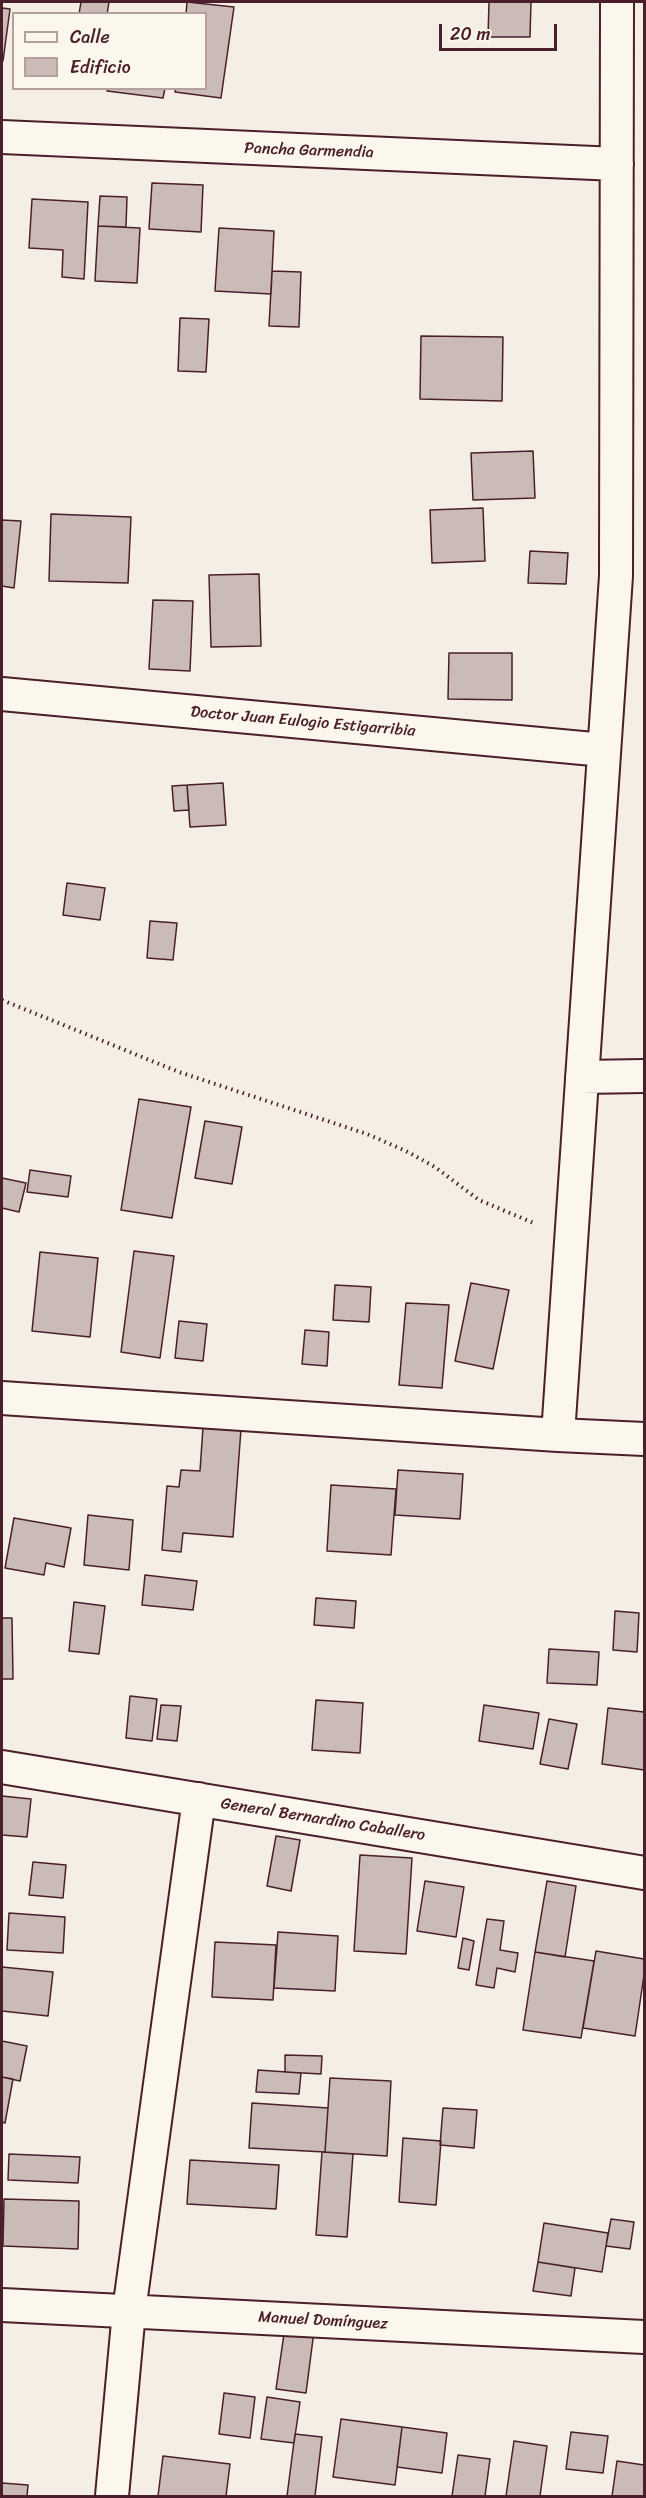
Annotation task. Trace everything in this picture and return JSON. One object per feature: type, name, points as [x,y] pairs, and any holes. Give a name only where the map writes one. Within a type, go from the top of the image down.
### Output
[{"type":"street","points":[[558,1435],[616,576],[617,2]]},
{"type":"street","name":"Pancha Garmendia","points":[[2,137],[617,164]]},
{"type":"street","name":"Doctor Juan Eulogio Estigarribia","points":[[2,694],[604,750]]},
{"type":"street","points":[[582,1077],[645,1076]]},
{"type":"street","points":[[2,1398],[645,1439]]},
{"type":"street","name":"General Bernardino Caballero","points":[[2,1767],[645,1873]]},
{"type":"street","points":[[112,2496],[129,2311],[199,1799]]},
{"type":"street","name":"Manuel Domínguez","points":[[2,2305],[645,2337]]},
{"type":"path","points":[[2,1000],[178,1072],[367,1134],[396,1146],[435,1167],[478,1200],[538,1224],[571,1248]]},
{"type":"building","points":[[81,2],[109,2],[107,12],[79,12]]},
{"type":"building","points":[[187,2],[234,7],[221,98],[175,92],[176,90],[207,90],[207,12],[186,12]]},
{"type":"building","points":[[489,2],[531,2],[530,37],[488,37]]},
{"type":"building","points":[[2,8],[10,9],[3,61],[2,61]]},
{"type":"building","points":[[107,90],[165,90],[163,98]]},
{"type":"building","points":[[152,183],[203,185],[201,232],[149,229]]},
{"type":"building","points":[[100,196],[127,197],[126,227],[98,226]]},
{"type":"building","points":[[32,199],[88,202],[84,279],[62,277],[63,250],[29,248]]},
{"type":"building","points":[[98,226],[140,228],[137,283],[95,281]]},
{"type":"building","points":[[219,228],[274,231],[271,294],[215,291]]},
{"type":"building","points":[[272,271],[301,272],[299,327],[269,326]]},
{"type":"building","points":[[180,318],[209,319],[206,372],[178,371]]},
{"type":"building","points":[[421,336],[503,337],[502,401],[420,399]]},
{"type":"building","points":[[533,451],[535,498],[473,500],[471,453]]},
{"type":"building","points":[[483,508],[485,561],[432,563],[430,510]]},
{"type":"building","points":[[51,514],[131,517],[128,583],[49,581]]},
{"type":"building","points":[[2,520],[21,521],[14,588],[2,586]]},
{"type":"building","points":[[530,551],[568,553],[566,584],[528,583]]},
{"type":"building","points":[[259,574],[261,646],[211,647],[209,575]]},
{"type":"building","points":[[153,600],[193,601],[190,671],[149,669]]},
{"type":"building","points":[[449,653],[512,653],[512,700],[448,699]]},
{"type":"building","points":[[223,783],[226,825],[190,827],[187,785]]},
{"type":"building","points":[[187,785],[189,810],[174,811],[172,786]]},
{"type":"building","points":[[67,883],[105,888],[100,920],[63,915]]},
{"type":"building","points":[[150,921],[177,923],[173,960],[147,958]]},
{"type":"building","points":[[139,1099],[191,1107],[172,1218],[121,1210]]},
{"type":"building","points":[[205,1121],[242,1127],[232,1184],[195,1178]]},
{"type":"building","points":[[30,1170],[71,1176],[68,1197],[27,1192]]},
{"type":"building","points":[[2,1178],[26,1183],[19,1212],[2,1208]]},
{"type":"building","points":[[134,1251],[174,1256],[160,1358],[121,1352]]},
{"type":"building","points":[[40,1252],[98,1258],[90,1337],[32,1331]]},
{"type":"building","points":[[471,1283],[509,1290],[493,1369],[455,1361]]},
{"type":"building","points":[[335,1285],[371,1287],[369,1322],[333,1320]]},
{"type":"building","points":[[406,1303],[449,1305],[442,1388],[399,1385]]},
{"type":"building","points":[[179,1321],[207,1324],[203,1361],[175,1358]]},
{"type":"building","points":[[305,1330],[329,1332],[327,1366],[302,1364]]},
{"type":"building","points":[[203,1427],[241,1429],[233,1537],[183,1533],[181,1552],[162,1550],[167,1486],[179,1487],[181,1470],[200,1471]]},
{"type":"building","points":[[398,1470],[463,1474],[460,1519],[395,1515]]},
{"type":"building","points":[[331,1485],[396,1489],[391,1555],[327,1551]]},
{"type":"building","points":[[88,1515],[133,1520],[129,1570],[84,1565]]},
{"type":"building","points":[[14,1518],[71,1528],[64,1567],[46,1563],[44,1575],[5,1568]]},
{"type":"building","points":[[145,1575],[197,1581],[193,1610],[142,1605]]},
{"type":"building","points":[[316,1598],[356,1601],[354,1628],[314,1625]]},
{"type":"building","points":[[74,1602],[105,1606],[99,1654],[69,1651]]},
{"type":"building","points":[[615,1611],[639,1613],[637,1652],[613,1650]]},
{"type":"building","points":[[2,1618],[12,1618],[13,1679],[2,1679]]},
{"type":"building","points":[[549,1649],[599,1652],[597,1685],[547,1683]]},
{"type":"building","points":[[130,1696],[157,1699],[152,1741],[126,1738]]},
{"type":"building","points":[[316,1700],[363,1703],[360,1753],[312,1750]]},
{"type":"building","points":[[161,1705],[181,1706],[177,1741],[157,1739]]},
{"type":"building","points":[[484,1705],[539,1713],[533,1749],[479,1741]]},
{"type":"building","points":[[608,1708],[644,1712],[644,1770],[602,1764]]},
{"type":"building","points":[[549,1719],[577,1724],[568,1769],[540,1764]]},
{"type":"building","points":[[2,1796],[31,1799],[27,1837],[2,1835]]},
{"type":"building","points":[[276,1836],[300,1840],[291,1891],[267,1886]]},
{"type":"building","points":[[360,1855],[412,1858],[406,1954],[354,1951]]},
{"type":"building","points":[[33,1862],[66,1865],[63,1898],[29,1895]]},
{"type":"building","points":[[425,1881],[464,1887],[456,1937],[417,1931]]},
{"type":"building","points":[[547,1881],[576,1886],[565,1957],[535,1952]]},
{"type":"building","points":[[9,1913],[65,1917],[63,1953],[7,1950]]},
{"type":"building","points":[[487,1919],[504,1921],[500,1950],[518,1953],[515,1972],[497,1968],[494,1988],[476,1985]]},
{"type":"building","points":[[278,1932],[338,1936],[335,1991],[274,1988]]},
{"type":"building","points":[[463,1938],[474,1941],[469,1970],[458,1968]]},
{"type":"building","points":[[215,1942],[276,1945],[273,2000],[212,1997]]},
{"type":"building","points":[[596,1951],[644,1959],[644,1975],[635,2036],[583,2028]]},
{"type":"building","points":[[535,1952],[594,1961],[581,2038],[523,2030]]},
{"type":"building","points":[[2,1967],[53,1972],[48,2016],[2,2011]]},
{"type":"building","points":[[2,2041],[27,2046],[20,2081],[2,2077]]},
{"type":"building","points":[[285,2055],[322,2056],[321,2074],[285,2072]]},
{"type":"building","points":[[258,2070],[301,2073],[299,2094],[256,2092]]},
{"type":"building","points":[[2,2077],[13,2079],[5,2123],[2,2122]]},
{"type":"building","points":[[330,2078],[391,2081],[387,2156],[325,2152]]},
{"type":"building","points":[[252,2103],[328,2108],[325,2152],[249,2148]]},
{"type":"building","points":[[443,2108],[477,2110],[474,2148],[440,2145]]},
{"type":"building","points":[[403,2138],[441,2141],[436,2205],[399,2202]]},
{"type":"building","points":[[322,2152],[353,2154],[347,2237],[316,2235]]},
{"type":"building","points":[[9,2154],[80,2157],[78,2183],[8,2180]]},
{"type":"building","points":[[190,2160],[279,2165],[276,2209],[187,2204]]},
{"type":"building","points":[[4,2199],[79,2201],[78,2249],[3,2246]]},
{"type":"building","points":[[611,2219],[634,2222],[630,2249],[606,2246]]},
{"type":"building","points":[[544,2223],[608,2233],[602,2272],[538,2262]]},
{"type":"building","points":[[538,2262],[575,2268],[571,2296],[533,2291]]},
{"type":"building","points":[[285,2327],[314,2331],[306,2393],[276,2389]]},
{"type":"building","points":[[224,2393],[255,2397],[250,2438],[219,2434]]},
{"type":"building","points":[[267,2397],[300,2402],[294,2443],[261,2439]]},
{"type":"building","points":[[341,2419],[402,2427],[395,2485],[333,2477]]},
{"type":"building","points":[[402,2427],[447,2433],[442,2473],[397,2467]]},
{"type":"building","points":[[571,2432],[608,2436],[603,2473],[566,2469]]},
{"type":"building","points":[[295,2434],[322,2437],[315,2496],[287,2496]]},
{"type":"building","points":[[514,2441],[547,2446],[540,2496],[506,2496]]},
{"type":"building","points":[[458,2455],[490,2459],[485,2496],[452,2496]]},
{"type":"building","points":[[163,2456],[230,2464],[226,2496],[158,2496]]},
{"type":"building","points":[[617,2461],[644,2465],[644,2496],[612,2496]]},
{"type":"building","points":[[2,2483],[28,2485],[27,2496],[2,2496]]}]
